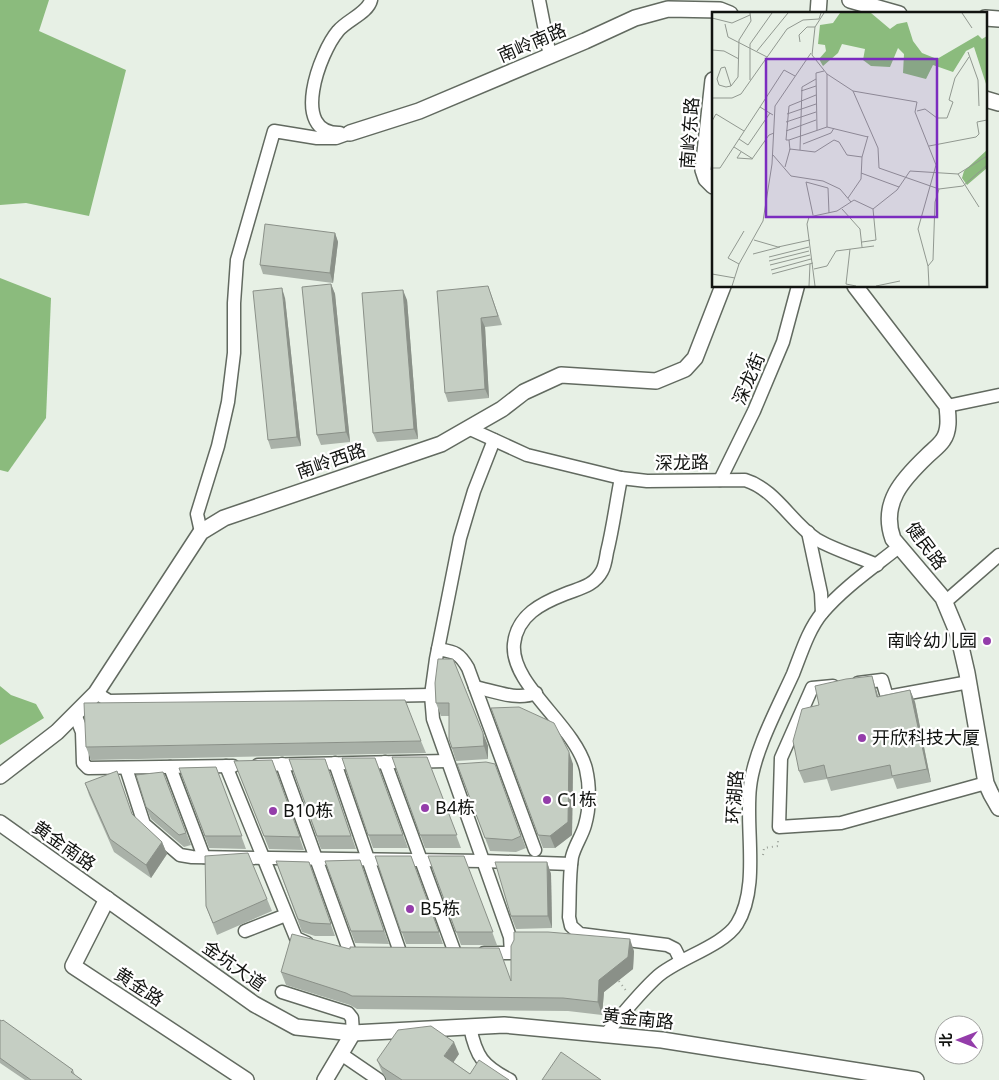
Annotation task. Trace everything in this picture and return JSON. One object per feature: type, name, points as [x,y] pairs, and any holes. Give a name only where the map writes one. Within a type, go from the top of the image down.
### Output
[{"type":"street","points":[[350,133],[336,133],[324,129],[314,118],[312,104],[315,79],[325,52],[336,32],[346,22],[360,14],[370,4],[371,0]]},
{"type":"street","points":[[539,0],[550,56]]},
{"type":"street","points":[[850,0],[892,12]]},
{"type":"street","name":"南岭南路","points":[[350,133],[419,111],[635,18],[668,9],[723,9]]},
{"type":"street","points":[[986,18],[999,19]]},
{"type":"street","name":"南岭东路","points":[[712,89],[703,170],[706,179],[712,185]]},
{"type":"street","points":[[986,99],[999,103]]},
{"type":"street","points":[[201,532],[198,514],[218,446],[228,402],[234,353],[234,303],[237,260],[274,130],[317,138],[336,138],[350,133]]},
{"type":"street","name":"南岭西路","points":[[0,776],[57,732],[96,694],[201,532],[224,518],[441,444],[502,409],[524,392],[561,376],[656,381],[685,369],[695,358],[721,288]]},
{"type":"street","name":"深龙街","points":[[720,480],[754,411],[784,342],[798,288]]},
{"type":"street","points":[[857,288],[947,406],[999,394]]},
{"type":"street","name":"健民路","points":[[947,406],[948,418],[944,439],[910,472],[895,492],[888,512],[889,528],[893,539],[944,603],[958,634],[969,682],[986,784],[999,808]]},
{"type":"street","name":"深龙路","points":[[468,428],[527,455],[621,478],[647,481],[745,480],[755,483],[799,525],[817,539],[877,565]]},
{"type":"street","points":[[385,762],[421,860],[460,953],[511,953],[516,937],[483,861],[452,766],[432,719],[431,695],[460,538],[474,491],[494,440]]},
{"type":"street","points":[[621,478],[603,570],[593,583],[566,593],[534,609],[524,618],[514,643],[516,664],[526,682],[578,747],[586,768],[589,787],[588,811],[572,864],[569,922],[571,934],[667,945],[675,949],[681,961]]},
{"type":"street","points":[[808,532],[821,593],[822,614]]},
{"type":"street","name":"环湖路","points":[[605,1035],[659,976],[681,961],[724,938],[736,924],[747,901],[750,787],[755,762],[812,630],[822,614],[843,592],[900,546]]},
{"type":"street","points":[[944,603],[999,555]]},
{"type":"street","points":[[438,649],[454,652],[462,657],[475,687],[499,766],[535,850]]},
{"type":"street","points":[[969,682],[887,697],[882,680],[812,688],[781,758],[779,827],[841,823],[986,784]]},
{"type":"street","points":[[475,687],[518,696],[528,696],[536,693]]},
{"type":"street","points":[[96,694],[109,701],[431,695]]},
{"type":"street","points":[[75,714],[82,732],[83,763],[88,768],[385,762],[452,766]]},
{"type":"street","points":[[335,763],[368,860],[405,952],[385,952]]},
{"type":"street","points":[[282,764],[349,950]]},
{"type":"street","points":[[226,766],[296,938],[317,945]]},
{"type":"street","points":[[170,767],[204,857]]},
{"type":"street","points":[[126,768],[144,824],[180,855],[572,864]]},
{"type":"street","name":"黄金南路","points":[[0,823],[107,899]]},
{"type":"street","name":"金坑大道","points":[[107,899],[262,1008],[296,1027],[353,1033]]},
{"type":"street","name":"黄金路","points":[[107,899],[73,966],[246,1080]]},
{"type":"street","points":[[245,932],[286,915]]},
{"type":"street","points":[[333,948],[364,952]]},
{"type":"street","points":[[282,992],[348,1012],[352,1018],[353,1033],[325,1080]]},
{"type":"street","name":"黄金南路","points":[[353,1033],[504,1025],[662,1040],[916,1080]]},
{"type":"street","points":[[470,1027],[474,1044],[481,1060],[510,1080]]},
{"type":"street","points":[[341,1054],[379,1080]]},
{"type":"path","points":[[763,862],[764,848],[778,846],[779,827]]},
{"type":"green space","points":[[0,0],[49,0],[39,31],[126,70],[89,216],[26,203],[0,205]]},
{"type":"green space","points":[[0,278],[51,298],[46,418],[8,472],[0,470]]},
{"type":"green space","points":[[0,686],[11,695],[36,704],[44,718],[0,745]]},
{"type":"building","points":[[265,224],[335,233],[330,273],[260,265]]},
{"type":"building","points":[[331,284],[346,432],[317,435],[302,287]]},
{"type":"building","points":[[488,286],[498,316],[481,318],[485,389],[445,393],[437,291]]},
{"type":"building","points":[[282,288],[297,437],[268,440],[253,291]]},
{"type":"building","points":[[403,290],[414,429],[373,433],[362,293]]},
{"type":"building","points":[[438,659],[453,659],[483,733],[484,746],[452,748],[449,739],[449,703],[436,703],[435,683]]},
{"type":"building","name":"开欣科技大厦","points":[[872,676],[877,697],[910,690],[927,769],[892,776],[890,765],[827,778],[824,765],[799,771],[793,741],[802,709],[819,705],[815,686],[846,679]]},
{"type":"building","points":[[405,700],[421,741],[86,747],[84,703]]},
{"type":"building","name":"C1栋","points":[[519,707],[554,723],[569,752],[568,822],[550,836],[538,835],[491,708]]},
{"type":"building","name":"B4栋","points":[[392,757],[427,757],[457,835],[420,835]]},
{"type":"building","points":[[342,758],[375,758],[403,835],[368,835]]},
{"type":"building","points":[[289,759],[325,759],[351,836],[317,836]]},
{"type":"building","name":"B10栋","points":[[272,760],[300,837],[264,836],[234,761]]},
{"type":"building","points":[[486,762],[495,764],[521,836],[512,840],[485,838],[457,764]]},
{"type":"building","points":[[216,767],[242,836],[205,836],[179,768]]},
{"type":"building","points":[[117,771],[132,814],[162,842],[146,865],[110,839],[85,783]]},
{"type":"building","points":[[163,772],[186,833],[179,835],[146,807],[136,775]]},
{"type":"building","points":[[248,853],[267,899],[213,923],[206,906],[205,856]]},
{"type":"building","name":"B5栋","points":[[375,856],[411,856],[439,932],[401,932]]},
{"type":"building","points":[[428,856],[464,856],[493,932],[456,932]]},
{"type":"building","points":[[360,860],[384,931],[351,931],[325,861]]},
{"type":"building","points":[[276,861],[309,862],[331,924],[311,923],[298,919]]},
{"type":"building","points":[[495,862],[547,862],[548,916],[511,916]]},
{"type":"building","points":[[514,932],[548,932],[630,939],[628,957],[599,980],[598,1002],[563,998],[352,996],[281,972],[292,934],[350,949],[350,947],[499,948],[511,981],[511,946],[514,940]]},
{"type":"building","points":[[0,1020],[3,1020],[73,1070],[71,1072],[82,1080],[31,1080],[0,1058]]},
{"type":"building","points":[[431,1026],[454,1042],[444,1056],[470,1074],[479,1060],[509,1080],[402,1080],[382,1067],[377,1060],[398,1030]]},
{"type":"building","points":[[561,1052],[601,1080],[542,1080]]},
{"type":"place","name":"南岭幼儿园","points":[[987,641]]},
{"type":"place","name":"开欣科技大厦","points":[[862,738]]},
{"type":"place","name":"C1栋","points":[[547,800]]},
{"type":"place","name":"B4栋","points":[[425,808]]},
{"type":"place","name":"B10栋","points":[[273,811]]},
{"type":"place","name":"B5栋","points":[[410,909]]}]
